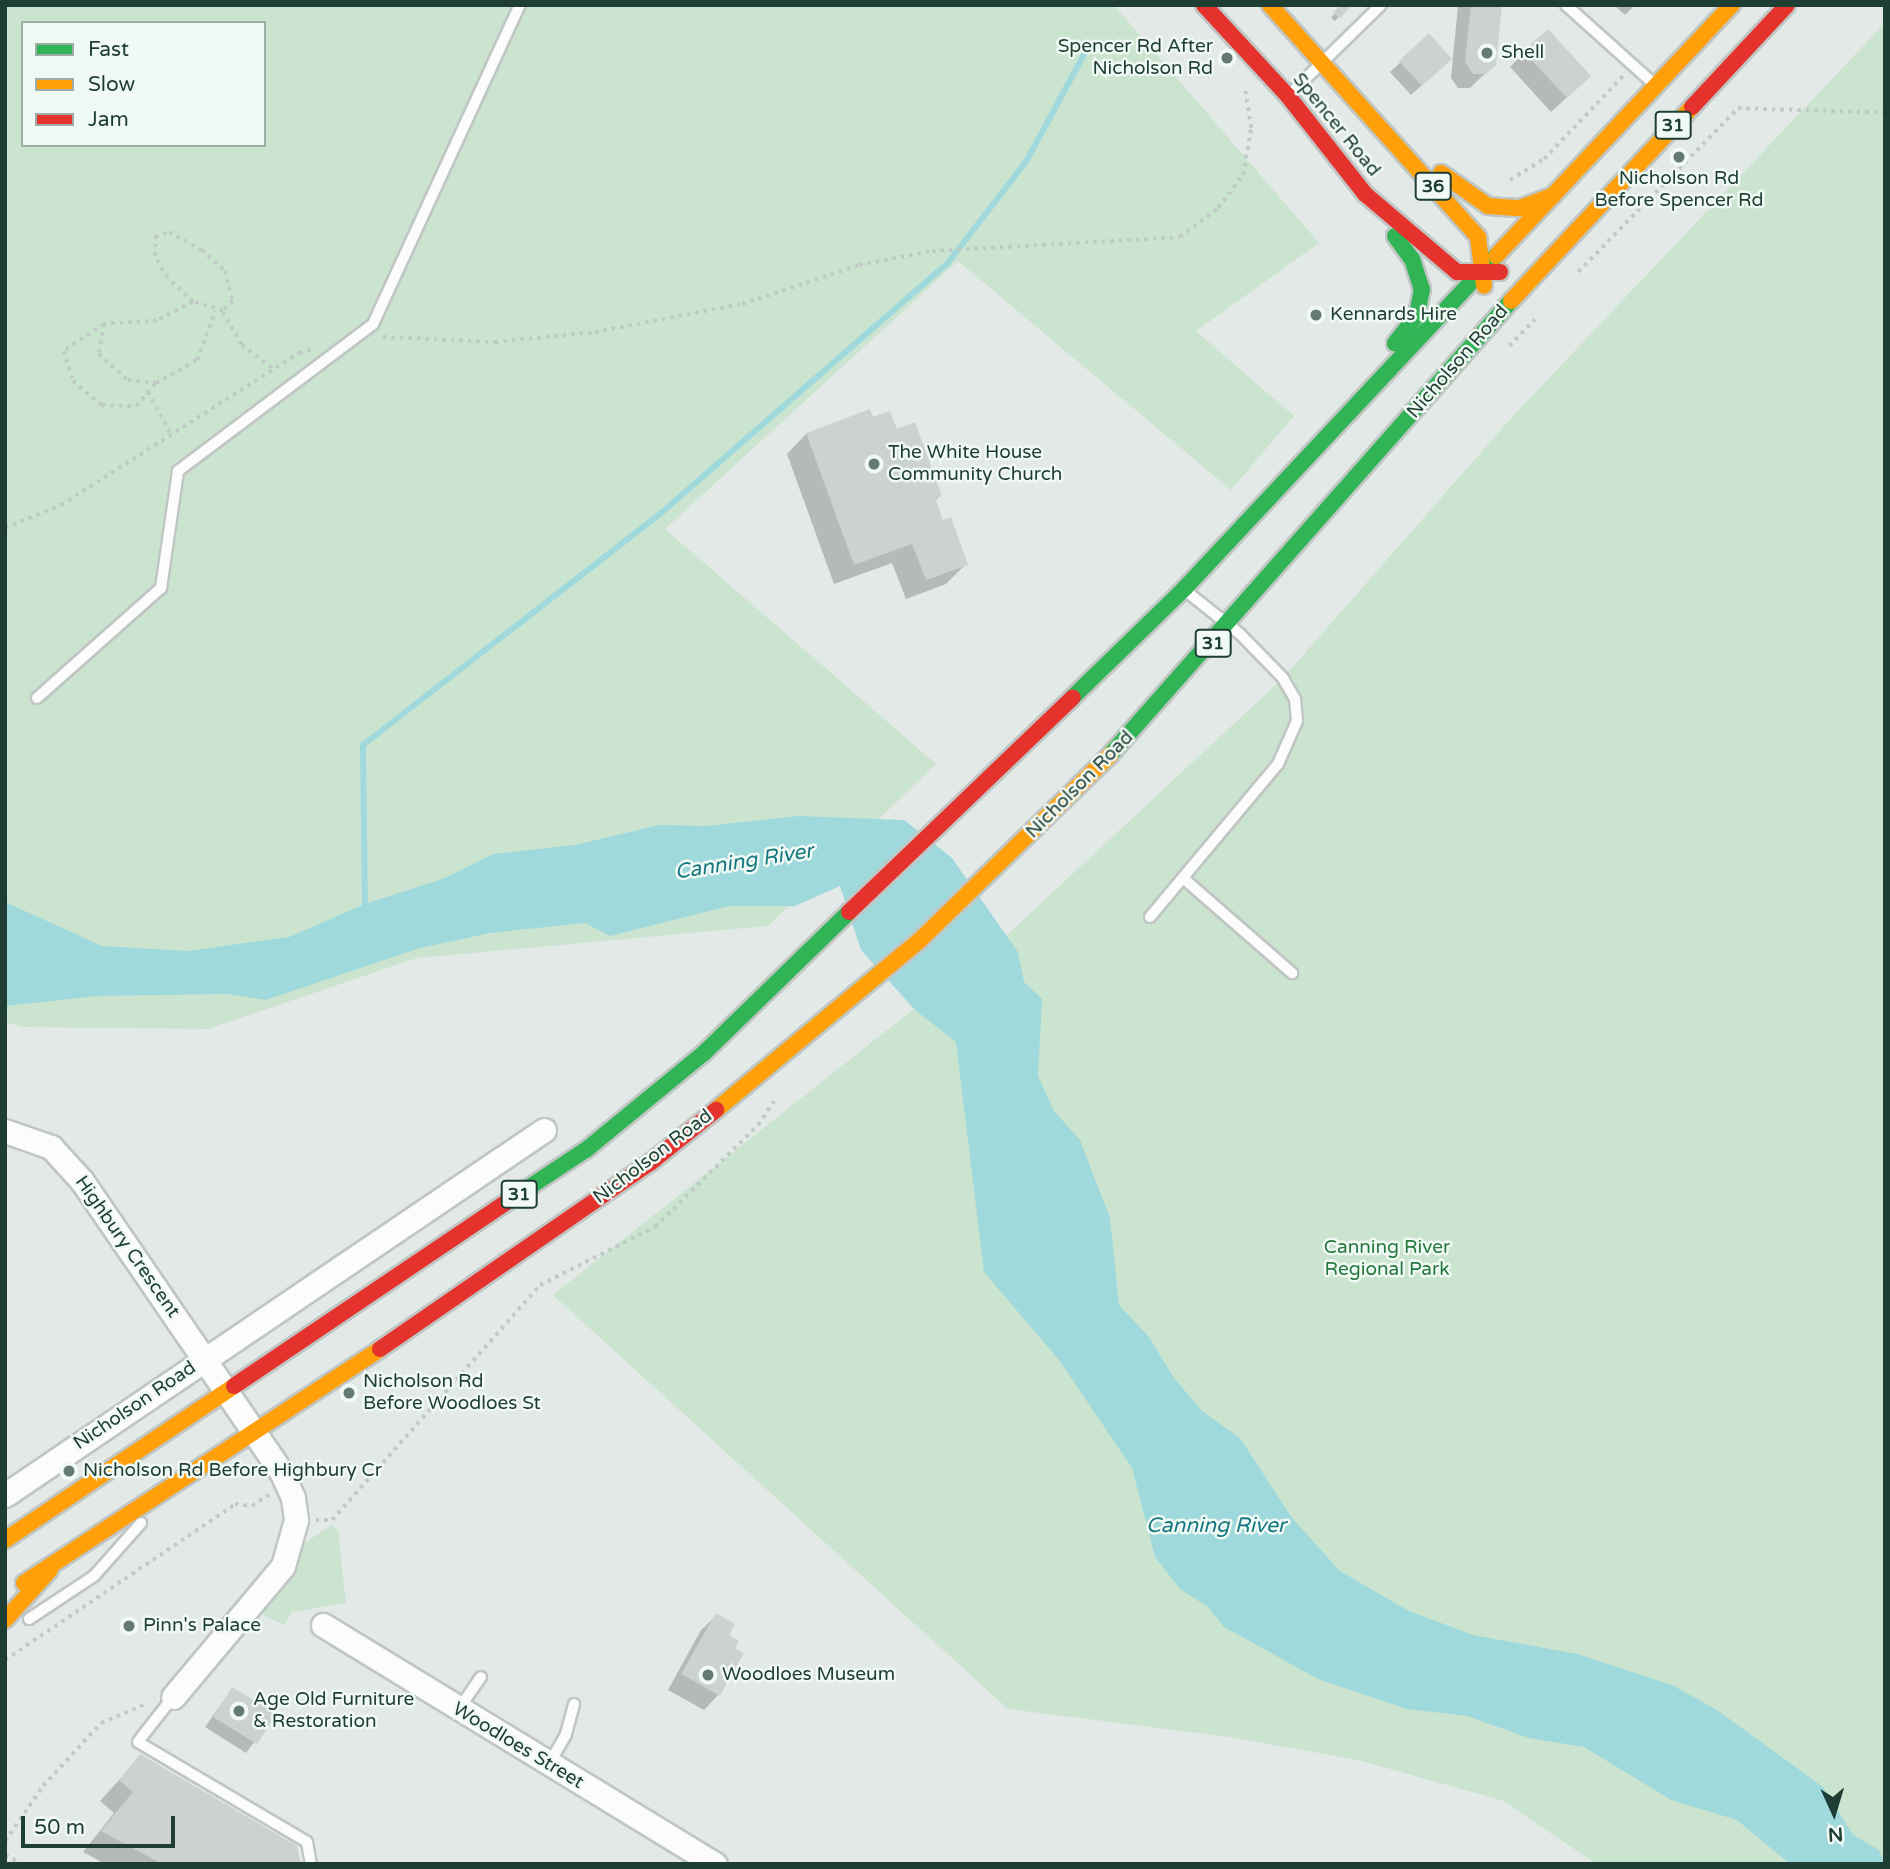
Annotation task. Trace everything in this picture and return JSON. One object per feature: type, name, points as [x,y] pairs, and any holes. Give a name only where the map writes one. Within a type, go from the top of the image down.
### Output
[{"type":"main road","name":"Spencer Road","points":[[1204,5],[1288,96],[1365,194],[1457,272],[1535,275]]},
{"type":"main road","name":"Spencer Road","points":[[1270,5],[1478,237],[1487,306],[1482,331]]},
{"type":"main road","name":"Nicholson Road","points":[[5,1540],[625,1121],[704,1053],[959,811],[1184,589],[1732,5]]},
{"type":"main road","name":"Nicholson Road","points":[[5,1592],[50,1570],[168,1492],[650,1163],[803,1041],[1031,835],[1132,733],[1482,331],[1787,5]]},
{"type":"main road","name":"36","points":[[1323,64],[1472,198],[1488,206],[1520,208],[1556,194]]},
{"type":"main road","points":[[1354,410],[1368,373],[1417,315],[1422,289],[1412,258],[1365,194]]},
{"type":"main road","points":[[5,1620],[50,1570]]},
{"type":"street","name":"Nicholson Road","points":[[5,1495],[544,1130]]},
{"type":"street","name":"Highbury Crescent","points":[[5,1131],[51,1147],[82,1181],[226,1391]]},
{"type":"street","points":[[173,1697],[283,1566],[296,1520],[286,1483],[226,1391]]},
{"type":"street","name":"Woodloes Street","points":[[323,1625],[458,1710],[715,1864]]},
{"type":"lane","points":[[37,698],[161,588],[178,471],[373,324],[520,5]]},
{"type":"lane","points":[[1288,96],[1381,5]]},
{"type":"lane","points":[[1566,5],[1657,87]]},
{"type":"lane","points":[[1150,918],[1278,764],[1297,721],[1294,699],[1283,678],[1228,625],[1184,589]]},
{"type":"lane","points":[[1183,878],[1292,974]]},
{"type":"lane","points":[[5,1636],[94,1576],[168,1492]]},
{"type":"lane","points":[[458,1710],[481,1677]]},
{"type":"lane","points":[[173,1697],[139,1740],[307,1842],[311,1864]]},
{"type":"lane","points":[[549,1764],[566,1734],[574,1704]]},
{"type":"path","points":[[1506,185],[1517,173],[1544,159],[1634,66]]},
{"type":"path","points":[[355,337],[495,342],[594,332],[741,304],[859,265],[950,251],[1180,237],[1218,208],[1243,175],[1251,128],[1242,80]]},
{"type":"path","points":[[1574,276],[1738,108],[1885,113]]},
{"type":"path","points":[[169,232],[202,250],[225,271],[233,301],[223,311],[215,311],[193,302],[167,278],[155,256],[155,237],[169,232]]},
{"type":"path","points":[[193,302],[158,321],[104,324],[64,351],[73,381],[102,405],[136,407],[156,383],[197,360],[215,311]]},
{"type":"path","points":[[223,311],[242,345],[274,369]]},
{"type":"path","points":[[104,324],[99,354],[128,380],[156,383]]},
{"type":"path","points":[[5,528],[61,505],[299,353],[322,346]]},
{"type":"path","points":[[148,392],[172,434]]},
{"type":"path","points":[[332,1520],[540,1284],[654,1227],[758,1125],[779,1094]]},
{"type":"path","points":[[5,1660],[235,1504],[252,1506],[286,1483]]},
{"type":"path","points":[[5,1841],[43,1786],[101,1723],[137,1705],[173,1697]]},
{"type":"path","points":[[5,1855],[23,1864]]},
{"type":"green space","points":[[5,5],[1114,5],[1319,243],[1196,331],[1294,416],[1231,490],[958,261],[665,529],[936,764],[768,926],[417,958],[208,1029],[23,1027],[5,1022]]},
{"type":"green space","name":"Canning River Regional Park","points":[[1885,23],[1885,1864],[1596,1864],[1504,1801],[1358,1760],[1230,1737],[1008,1709],[553,1295],[1007,935],[1283,678],[1513,416]]},
{"type":"green space","points":[[332,1525],[338,1530],[346,1603],[292,1612],[284,1625],[255,1611],[286,1578],[306,1542]]},
{"type":"water","name":"Canning River","points":[[799,816],[904,820],[952,858],[1018,952],[1024,982],[1042,999],[1038,1076],[1054,1111],[1080,1140],[1110,1218],[1119,1305],[1149,1337],[1174,1378],[1202,1411],[1240,1438],[1292,1518],[1340,1571],[1409,1611],[1473,1635],[1577,1654],[1672,1685],[1717,1710],[1823,1787],[1853,1835],[1879,1850],[1885,1864],[1790,1864],[1737,1820],[1671,1800],[1584,1747],[1529,1738],[1467,1716],[1407,1709],[1318,1679],[1224,1627],[1208,1607],[1180,1589],[1155,1557],[1132,1468],[1059,1360],[984,1272],[956,1042],[915,1010],[861,950],[840,886],[795,906],[729,906],[610,936],[585,923],[490,933],[420,948],[266,1000],[227,994],[98,996],[5,1006],[5,902],[102,946],[188,951],[289,937],[365,904],[445,878],[493,854],[575,845],[659,825],[706,826]]},
{"type":"building","points":[[1340,5],[1352,5],[1340,18],[1333,13]]},
{"type":"building","points":[[1471,5],[1502,5],[1496,65],[1486,74],[1473,74],[1465,62]]},
{"type":"building","points":[[1548,29],[1591,76],[1567,98],[1523,51]]},
{"type":"building","points":[[1429,33],[1452,59],[1422,86],[1399,61]]},
{"type":"building","name":"The White House Community Church","points":[[870,409],[873,417],[890,411],[897,429],[915,422],[942,496],[935,498],[943,520],[951,517],[968,565],[926,580],[912,544],[854,565],[806,433]]},
{"type":"building","points":[[716,1613],[735,1624],[729,1635],[739,1641],[735,1648],[744,1653],[720,1696],[681,1674]]},
{"type":"building","points":[[232,1687],[276,1714],[257,1744],[213,1717]]},
{"type":"building","points":[[140,1754],[297,1846],[301,1864],[162,1864],[101,1831],[133,1792],[119,1780]]},
{"type":"waterway","points":[[365,910],[363,745],[660,514],[947,264],[1027,160],[1086,51]]},
{"type":"traffic: fast","points":[[1395,236],[1412,259],[1422,289],[1417,315],[1395,343]]},
{"type":"traffic: fast","points":[[1073,697],[1184,589],[1496,256]]},
{"type":"traffic: fast","points":[[1110,755],[1511,301]]},
{"type":"traffic: fast","points":[[516,1196],[587,1149],[704,1053],[849,912]]},
{"type":"traffic: slow","points":[[1270,5],[1478,237],[1484,286]]},
{"type":"traffic: slow","points":[[1496,256],[1732,5]]},
{"type":"traffic: slow","points":[[1511,301],[1692,107]]},
{"type":"traffic: slow","points":[[1441,173],[1488,206],[1520,208],[1554,195]]},
{"type":"traffic: slow","points":[[716,1110],[919,941],[1110,755]]},
{"type":"traffic: slow","points":[[24,1583],[380,1349]]},
{"type":"traffic: slow","points":[[5,1540],[234,1386]]},
{"type":"traffic: slow","points":[[5,1620],[50,1570]]},
{"type":"traffic: jam","points":[[1204,5],[1288,96],[1365,194],[1457,272],[1500,272]]},
{"type":"traffic: jam","points":[[1692,107],[1787,5]]},
{"type":"traffic: jam","points":[[849,912],[1073,697]]},
{"type":"traffic: jam","points":[[380,1349],[650,1163],[716,1110]]},
{"type":"traffic: jam","points":[[234,1386],[516,1196]]},
{"type":"place","name":"Shell","points":[[1487,53]]},
{"type":"place","name":"Spencer Rd After Nicholson Rd","points":[[1227,58]]},
{"type":"place","name":"Nicholson Rd Before Spencer Rd","points":[[1679,157]]},
{"type":"place","name":"Kennards Hire","points":[[1316,315]]},
{"type":"place","name":"The White House Community Church","points":[[874,464]]},
{"type":"place","name":"Nicholson Rd Before Woodloes St","points":[[349,1393]]},
{"type":"place","name":"Nicholson Rd Before Highbury Cr","points":[[69,1471]]},
{"type":"place","name":"Pinn's Palace","points":[[129,1626]]},
{"type":"place","name":"Woodloes Museum","points":[[708,1675]]},
{"type":"place","name":"Age Old Furniture & Restoration","points":[[239,1711]]}]
